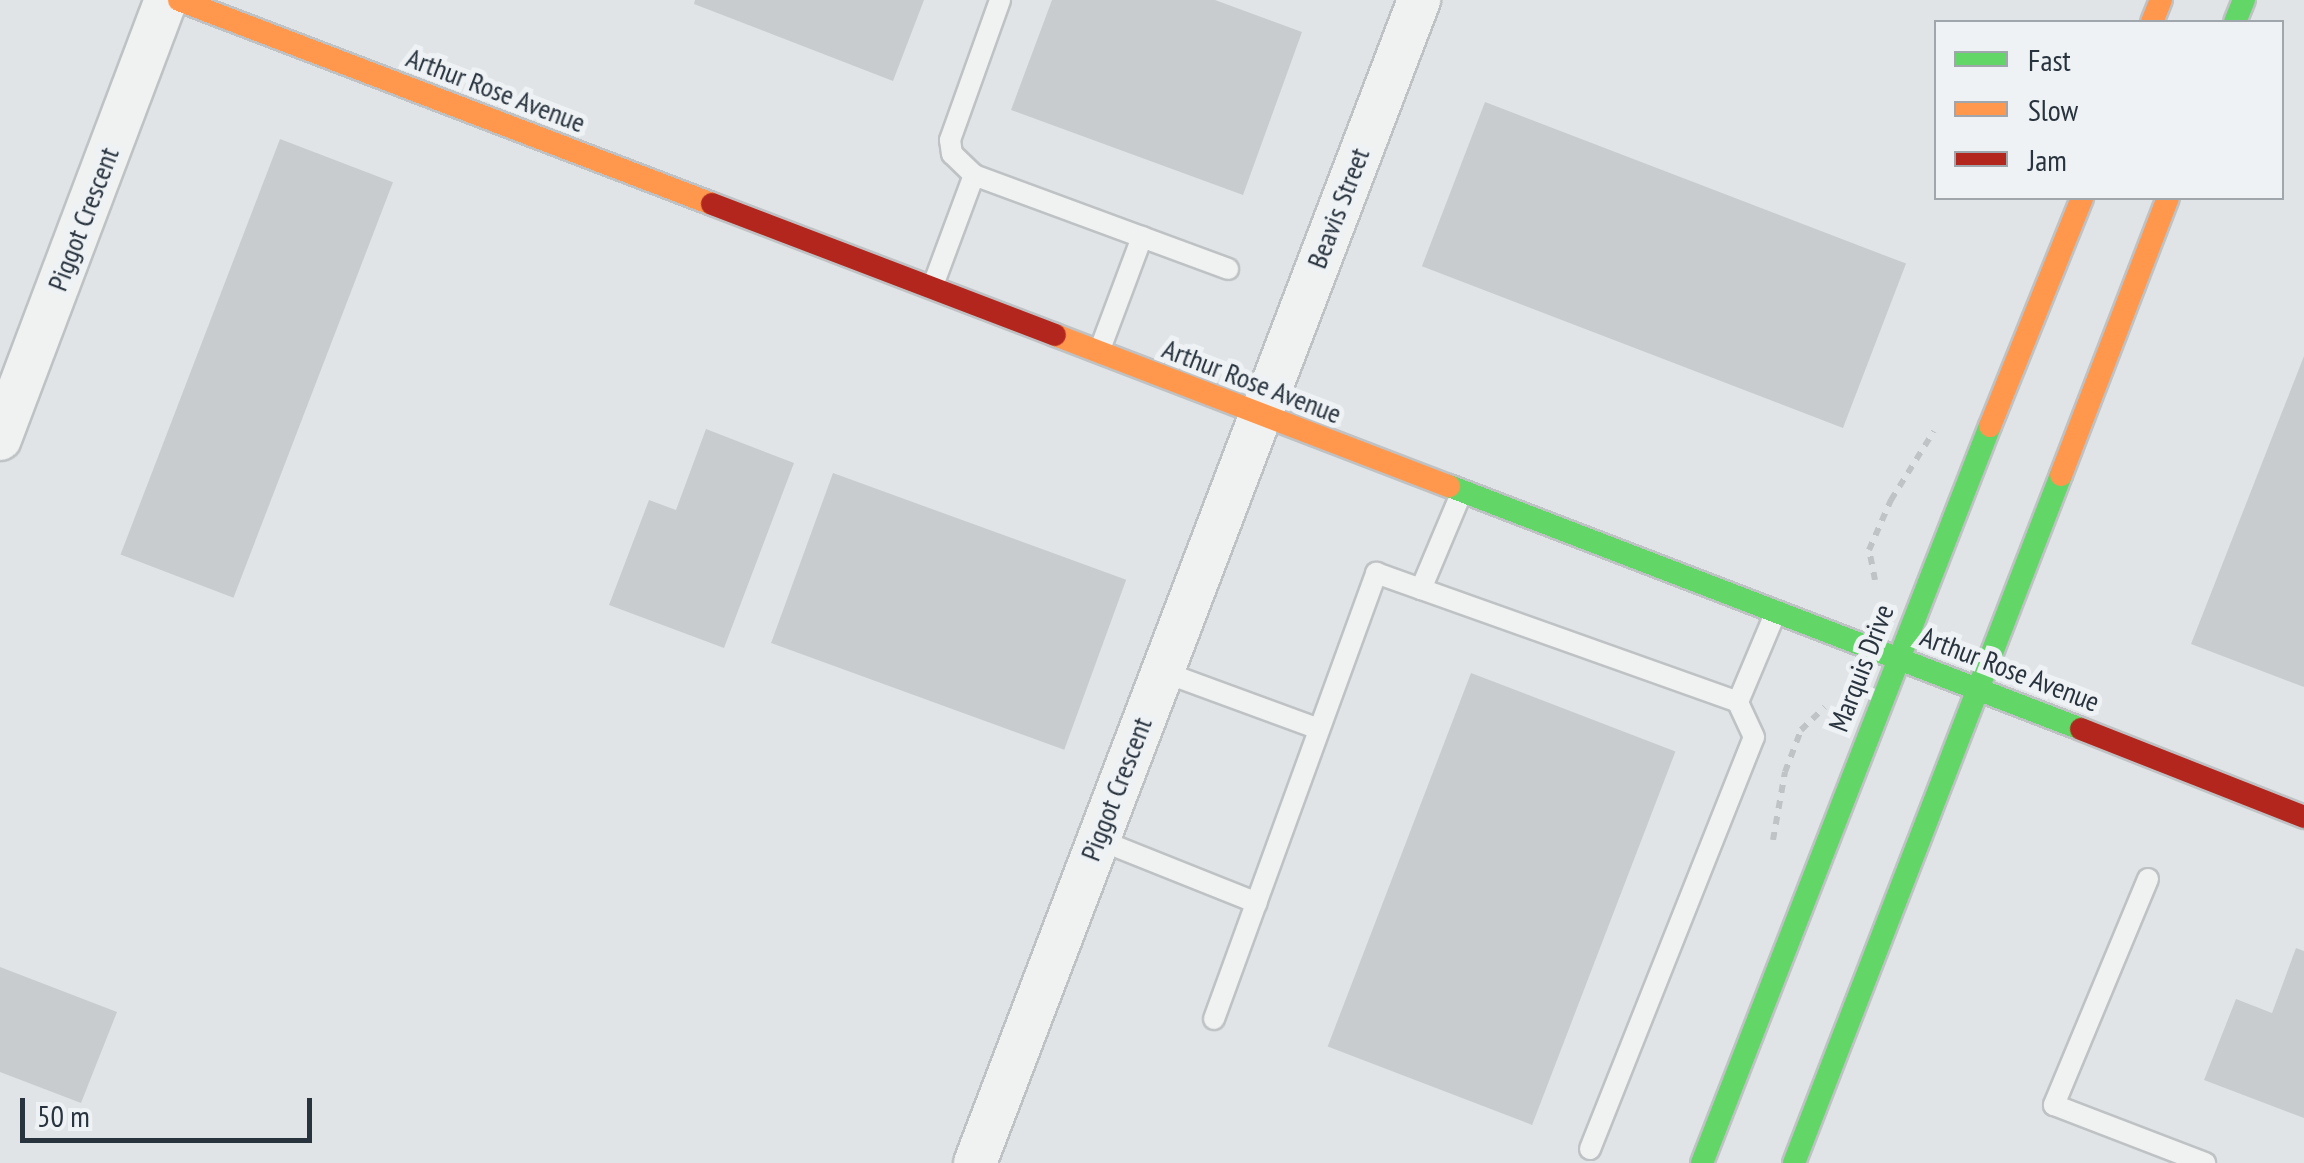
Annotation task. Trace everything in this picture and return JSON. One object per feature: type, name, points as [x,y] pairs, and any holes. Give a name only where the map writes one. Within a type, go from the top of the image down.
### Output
[{"type":"street","name":"Piggot Crescent","points":[[0,438],[166,0]]},
{"type":"street","name":"Arthur Rose Avenue","points":[[179,0],[1978,688],[2304,818]]},
{"type":"street","name":"Beavis Street","points":[[1258,415],[1419,0]]},
{"type":"street","name":"Marquis Drive","points":[[1702,1163],[1897,657],[2081,200]]},
{"type":"street","points":[[1794,1163],[2167,200]]},
{"type":"street","name":"Piggot Crescent","points":[[975,1163],[1258,415]]},
{"type":"lane","points":[[1000,0],[950,140],[952,154],[974,175],[1228,269]]},
{"type":"lane","points":[[932,290],[974,175]]},
{"type":"lane","points":[[1098,354],[1142,237]]},
{"type":"lane","points":[[1422,589],[1462,492]]},
{"type":"lane","points":[[1214,1019],[1376,574],[1422,589],[1738,702],[1754,737],[1590,1150]]},
{"type":"lane","points":[[1738,702],[1776,612]]},
{"type":"lane","points":[[1161,671],[1319,728]]},
{"type":"lane","points":[[1098,838],[1256,903]]},
{"type":"lane","points":[[2148,879],[2054,1105],[2204,1163]]},
{"type":"building","points":[[695,0],[924,0],[893,81],[694,4]]},
{"type":"building","points":[[1052,0],[1215,0],[1302,32],[1243,195],[1011,110]]},
{"type":"building","points":[[1485,102],[1906,264],[1843,428],[1422,266]]},
{"type":"building","points":[[280,139],[393,182],[233,598],[121,554]]},
{"type":"building","points":[[2304,356],[2304,687],[2191,644]]},
{"type":"building","points":[[706,429],[794,463],[724,648],[609,605],[649,500],[676,510]]},
{"type":"building","points":[[833,473],[1126,580],[1064,750],[771,643]]},
{"type":"building","points":[[1471,673],[1675,751],[1532,1125],[1328,1046]]},
{"type":"building","points":[[2296,948],[2304,951],[2304,1118],[2204,1080],[2236,999],[2272,1013]]},
{"type":"building","points":[[0,967],[117,1012],[81,1103],[0,1072]]},
{"type":"traffic: fast","points":[[2236,20],[2244,0]]},
{"type":"traffic: fast","points":[[1702,1163],[1990,426]]},
{"type":"traffic: fast","points":[[1794,1163],[2061,475]]},
{"type":"traffic: fast","points":[[1449,486],[2081,729]]},
{"type":"traffic: slow","points":[[179,0],[712,204]]},
{"type":"traffic: slow","points":[[2153,20],[2161,0]]},
{"type":"traffic: slow","points":[[1990,426],[2081,200]]},
{"type":"traffic: slow","points":[[2061,475],[2167,200]]},
{"type":"traffic: slow","points":[[1055,335],[1449,486]]},
{"type":"traffic: jam","points":[[712,204],[1055,335]]},
{"type":"traffic: jam","points":[[2081,729],[2304,817]]}]
